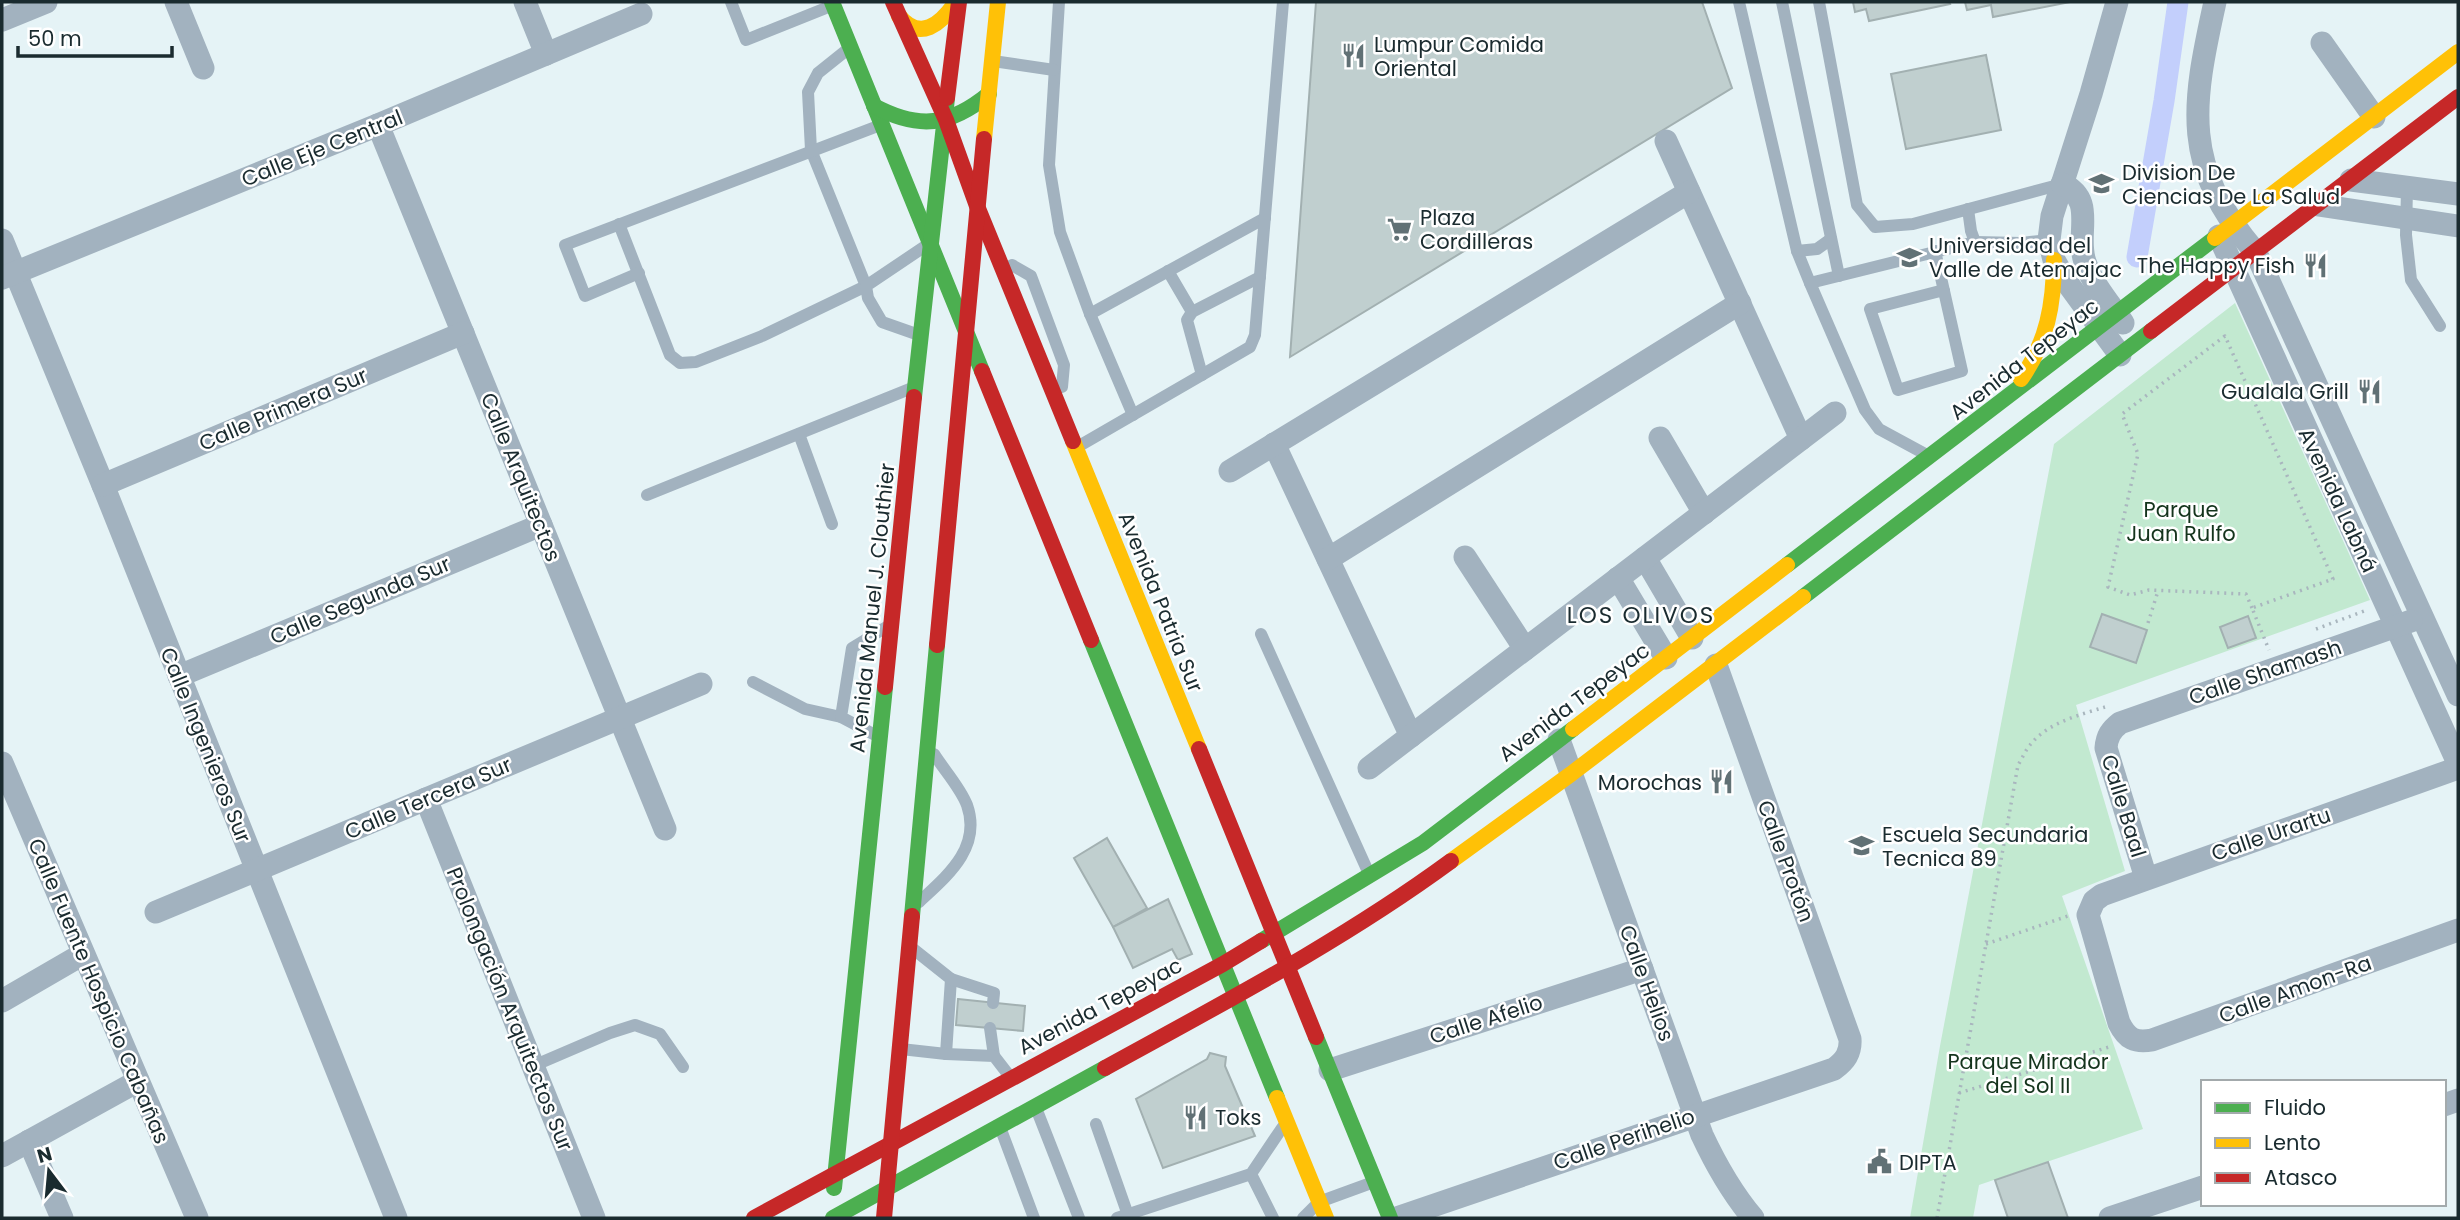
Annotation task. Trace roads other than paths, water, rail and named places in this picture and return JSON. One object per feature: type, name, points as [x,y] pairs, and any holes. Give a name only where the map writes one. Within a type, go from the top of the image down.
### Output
[{"type":"main road","points":[[896,9],[904,23],[912,27],[931,27],[945,19],[958,2]]},
{"type":"main road","name":"Avenida Manuel J. Clouthier","points":[[832,1218],[930,243],[958,2]]},
{"type":"main road","points":[[884,1218],[977,206],[999,2]]},
{"type":"main road","points":[[833,3],[1326,1218]]},
{"type":"main road","name":"Avenida Patria Sur","points":[[896,9],[946,120],[977,206],[1390,1218]]},
{"type":"main road","name":"Avenida Tepeyac","points":[[754,1218],[1223,964],[1423,843],[2458,52]]},
{"type":"main road","points":[[874,106],[900,119],[915,122],[946,120],[969,110],[989,94]]},
{"type":"main road","points":[[832,1218],[1236,997],[1402,897],[1716,665],[2458,97]]},
{"type":"main road","points":[[2005,400],[2034,363],[2050,320],[2054,291],[2052,250]]},
{"type":"street","points":[[2,20],[46,2]]},
{"type":"street","points":[[176,2],[204,68]]},
{"type":"street","points":[[525,2],[546,54]]},
{"type":"street","points":[[2116,315],[2052,250],[2052,216],[2117,2]]},
{"type":"street","points":[[2214,2],[2200,69],[2197,113],[2204,164],[2226,231]]},
{"type":"street","name":"Calle Eje Central","points":[[8,275],[378,125],[641,14]]},
{"type":"street","points":[[2322,43],[2374,117]]},
{"type":"street","name":"Calle Arquitectos","points":[[378,125],[665,829]]},
{"type":"street","points":[[1666,141],[1801,439]]},
{"type":"street","points":[[2350,180],[2458,194]]},
{"type":"street","points":[[2062,184],[2077,192],[2081,200],[2082,246],[2084,260],[2091,276],[2136,343]]},
{"type":"street","points":[[1230,471],[1689,192]]},
{"type":"street","points":[[2318,205],[2458,226]]},
{"type":"street","name":"Avenida Labná","points":[[2226,231],[2256,253],[2456,684]]},
{"type":"street","name":"Avenida Labná","points":[[2226,231],[2233,268],[2458,766]]},
{"type":"street","name":"Calle Ingenieros Sur","points":[[2,240],[8,275],[103,485],[396,1218]]},
{"type":"street","points":[[1328,559],[1740,303]]},
{"type":"street","name":"Calle Primera Sur","points":[[103,485],[463,333]]},
{"type":"street","points":[[1369,768],[1835,413]]},
{"type":"street","points":[[1660,438],[1704,513]]},
{"type":"street","points":[[1274,444],[1411,736]]},
{"type":"street","name":"Calle Segunda Sur","points":[[179,676],[541,525]]},
{"type":"street","points":[[1465,557],[1525,649]]},
{"type":"street","points":[[1645,558],[1692,638]]},
{"type":"street","points":[[1618,578],[1666,658]]},
{"type":"street","name":"Calle Shamash","points":[[2110,733],[2120,723],[2424,617]]},
{"type":"street","name":"Calle Protón","points":[[1716,665],[1850,1039],[1847,1057]]},
{"type":"street","name":"Calle Tercera Sur","points":[[156,912],[701,684]]},
{"type":"street","name":"Calle Baal","points":[[2110,733],[2106,748],[2146,878]]},
{"type":"street","name":"Calle Helios","points":[[1559,740],[1713,1160],[1753,1218]]},
{"type":"street","name":"Calle Fuente Hospicio Cabañas","points":[[2,763],[11,812],[83,954],[197,1218]]},
{"type":"street","name":"Calle Urartu","points":[[2131,1040],[2119,1023],[2089,923],[2090,909],[2102,895],[2458,766]]},
{"type":"street","name":"Prolongación Arquitectos Sur","points":[[426,799],[594,1218]]},
{"type":"street","name":"Calle Amon-Ra","points":[[2131,1040],[2152,1040],[2458,930]]},
{"type":"street","points":[[2,1001],[83,954]]},
{"type":"street","name":"Calle Afelio","points":[[1330,1070],[1642,969]]},
{"type":"street","name":"Calle Perihelio","points":[[1397,1218],[1834,1069],[1847,1057]]},
{"type":"street","points":[[2,1156],[138,1081]]},
{"type":"street","points":[[29,1141],[62,1218]]},
{"type":"street","points":[[2110,1218],[2201,1188]]},
{"type":"lane","points":[[731,2],[746,40],[833,3]]},
{"type":"lane","points":[[1059,2],[1049,165],[1060,232],[1090,314],[1133,415]]},
{"type":"lane","points":[[1076,448],[1250,347],[1255,335],[1283,2]]},
{"type":"lane","points":[[1739,2],[1797,251],[1810,283],[1865,410],[1879,429],[1931,457]]},
{"type":"lane","points":[[1782,2],[1839,276]]},
{"type":"lane","points":[[1819,2],[1857,205],[1875,227],[1913,224],[2062,184]]},
{"type":"lane","points":[[850,47],[818,73],[808,92],[811,150],[866,286],[873,310],[882,322],[921,335]]},
{"type":"lane","points":[[993,61],[1054,70]]},
{"type":"lane","points":[[639,273],[584,296],[565,245],[881,125]]},
{"type":"lane","points":[[2407,187],[2405,216],[2411,280],[2440,326]]},
{"type":"lane","points":[[1968,209],[1975,242]]},
{"type":"lane","points":[[1090,314],[1265,218]]},
{"type":"lane","points":[[619,225],[670,355],[680,363],[696,362],[762,336],[866,286],[930,243]]},
{"type":"lane","points":[[1797,251],[1817,249],[1831,239]]},
{"type":"lane","points":[[1810,283],[1975,242],[2021,243],[2052,250]]},
{"type":"lane","points":[[1936,251],[1962,371],[1898,390],[1870,309],[1944,290]]},
{"type":"lane","points":[[998,257],[1031,276],[1065,365],[1059,408]]},
{"type":"lane","points":[[1168,271],[1192,312]]},
{"type":"lane","points":[[1202,375],[1187,320],[1192,312],[1260,277]]},
{"type":"lane","points":[[647,495],[916,387]]},
{"type":"lane","points":[[799,434],[832,524]]},
{"type":"lane","points":[[841,717],[852,648],[891,624]]},
{"type":"lane","points":[[1261,635],[1370,876]]},
{"type":"lane","points":[[753,682],[804,709],[841,717],[880,738]]},
{"type":"lane","points":[[914,907],[950,874],[967,849],[971,828],[966,804],[929,746]]},
{"type":"lane","points":[[910,947],[951,979],[994,993],[993,1003]]},
{"type":"lane","points":[[946,1054],[951,979]]},
{"type":"lane","points":[[533,1066],[610,1032],[635,1025],[660,1034],[683,1067]]},
{"type":"lane","points":[[990,1028],[994,1056],[1011,1078]]},
{"type":"lane","points":[[901,1049],[994,1056]]},
{"type":"lane","points":[[1035,1108],[1079,1218]]},
{"type":"lane","points":[[1096,1124],[1123,1217],[1251,1174],[1287,1122]]},
{"type":"lane","points":[[1000,1127],[1034,1218]]},
{"type":"lane","points":[[1251,1174],[1273,1218]]},
{"type":"lane","points":[[1303,1218],[1319,1202],[1375,1182]]},
{"type":"waterway","points":[[2137,257],[2178,2]]},
{"type":"place","name":"Lumpur Comida Oriental","points":[[1354,56]]},
{"type":"place","name":"Division De Ciencias De La Salud","points":[[2102,184]]},
{"type":"place","name":"Plaza Cordilleras","points":[[1400,229]]},
{"type":"place","name":"Universidad del Valle de Atemajac","points":[[1909,257]]},
{"type":"place","name":"The Happy Fish","points":[[2315,265]]},
{"type":"place","name":"Gualala Grill","points":[[2369,391]]},
{"type":"place","name":"Morochas","points":[[1722,782]]},
{"type":"place","name":"Escuela Secundaria Tecnica 89","points":[[1862,846]]},
{"type":"place","name":"Toks","points":[[1195,1117]]},
{"type":"place","name":"DIPTA","points":[[1879,1162]]},
{"type":"district","name":"LOS OLIVOS","points":[[1641,615]]},
{"type":"park label","name":"Parque Juan Rulfo","points":[[2181,521]]},
{"type":"park label","name":"Parque Mirador del Sol II","points":[[2028,1073]]}]
